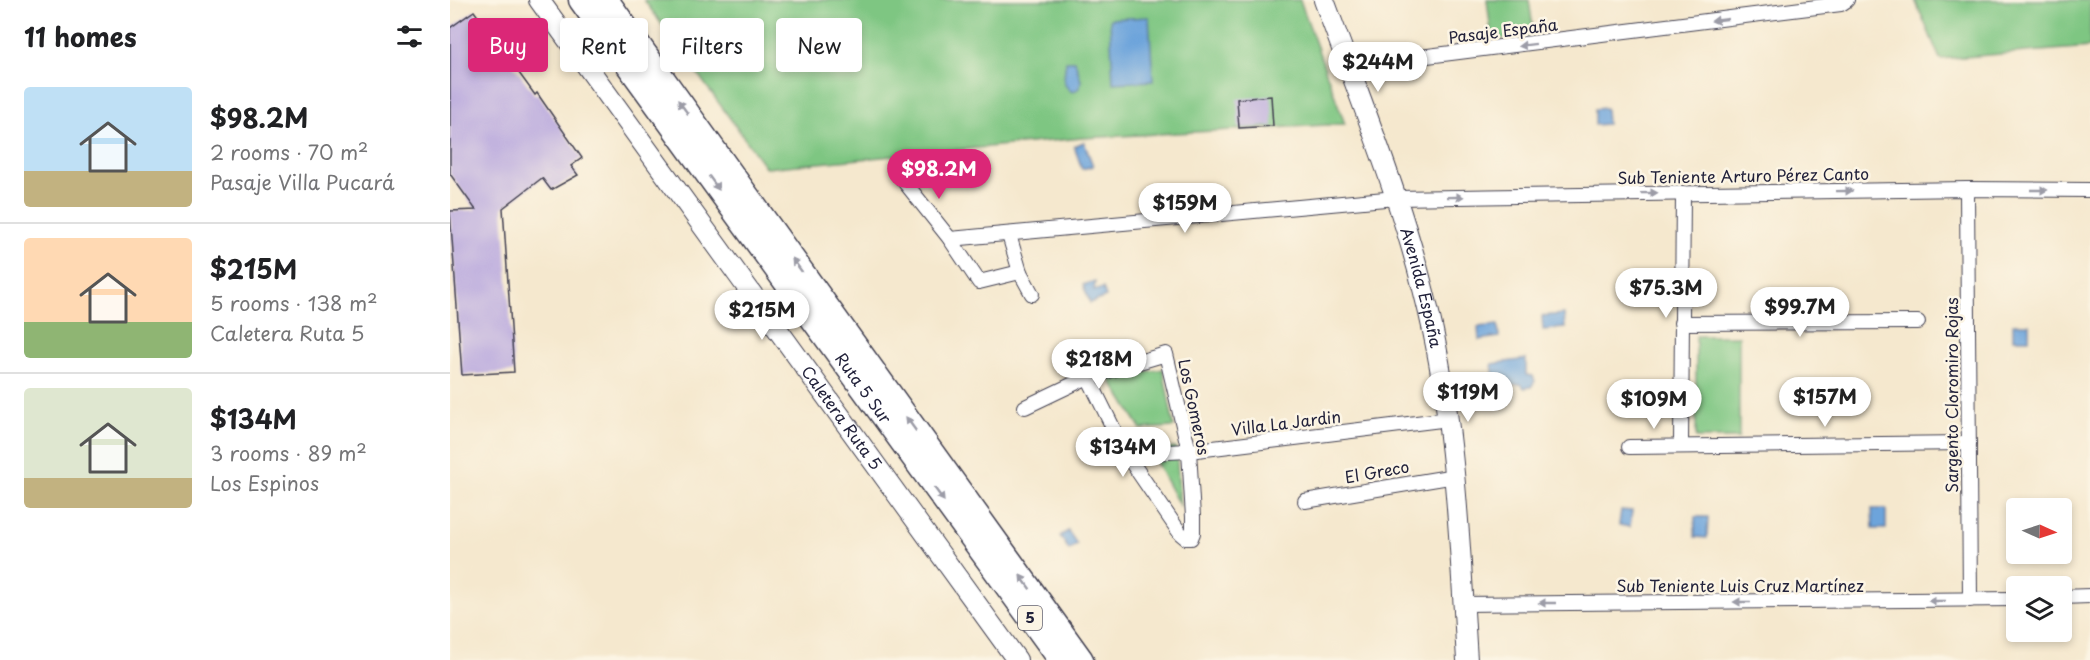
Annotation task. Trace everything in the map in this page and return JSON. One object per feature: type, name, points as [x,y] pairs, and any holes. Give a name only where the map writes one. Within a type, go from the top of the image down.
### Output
[{"type":"highway","name":"Ruta 5 Sur","points":[[581,0],[1061,660]]},
{"type":"highway","name":"Ruta 5 Sur","points":[[606,0],[1081,660]]},
{"type":"street","name":"Caletera Ruta 5","points":[[539,0],[1017,660]]},
{"type":"street","name":"Avenida España","points":[[1324,0],[1396,198],[1432,330],[1449,419],[1467,660]]},
{"type":"street","name":"Pasaje España","points":[[1348,66],[1844,2]]},
{"type":"street","points":[[903,180],[950,239],[979,282],[1020,272]]},
{"type":"street","name":"Sub Teniente Arturo Pérez Canto","points":[[950,239],[1396,198],[1967,189],[2090,190]]},
{"type":"street","name":"Sargento Cloromiro Rojas","points":[[1967,189],[1970,600]]},
{"type":"street","points":[[1681,445],[1683,193]]},
{"type":"street","points":[[1009,235],[1020,272],[1032,294]]},
{"type":"street","points":[[1681,322],[1918,322]]},
{"type":"street","name":"Los Gomeros","points":[[1088,377],[1166,354],[1189,451],[1193,517],[1191,538],[1186,538],[1174,525],[1126,454]]},
{"type":"street","points":[[1025,406],[1088,377],[1126,454]]},
{"type":"street","name":"Villa La Jardin","points":[[1126,454],[1189,451],[1449,419]]},
{"type":"street","points":[[1629,447],[1969,443]]},
{"type":"street","name":"El Greco","points":[[1305,501],[1455,476]]},
{"type":"street","points":[[2072,597],[2090,596]]},
{"type":"street","name":"Sub Teniente Luis Cruz Martínez","points":[[1463,604],[2006,599]]},
{"type":"green space","points":[[644,0],[1300,0],[1345,124],[1082,138],[766,168],[696,72],[764,72],[764,18],[660,18],[660,22]]},
{"type":"green space","points":[[1487,0],[1529,0],[1534,35],[1492,40]]},
{"type":"green space","points":[[1915,0],[2090,0],[2090,47],[1940,59]]},
{"type":"green space","points":[[1696,336],[1739,336],[1739,438],[1696,438]]},
{"type":"green space","points":[[1163,369],[1174,427],[1141,429],[1109,378]]},
{"type":"green space","points":[[1176,448],[1180,507],[1149,449]]},
{"type":"water","points":[[1149,17],[1153,81],[1113,83],[1110,19]]},
{"type":"water","points":[[1066,61],[1075,61],[1081,81],[1079,88],[1073,92],[1065,83]]},
{"type":"water","points":[[1606,108],[1607,124],[1595,125],[1595,109]]},
{"type":"water","points":[[1084,142],[1093,166],[1082,169],[1074,146]]},
{"type":"water","points":[[1095,281],[1094,291],[1103,288],[1106,297],[1090,303],[1083,285]]},
{"type":"water","points":[[1564,314],[1565,328],[1543,330],[1542,316]]},
{"type":"water","points":[[2013,324],[2029,324],[2029,339],[2013,339]]},
{"type":"water","points":[[1498,325],[1499,337],[1479,340],[1478,327]]},
{"type":"water","points":[[1526,359],[1526,375],[1533,376],[1535,381],[1531,387],[1524,388],[1521,384],[1495,387],[1492,364]]},
{"type":"water","points":[[1872,509],[1886,509],[1886,529],[1873,529]]},
{"type":"water","points":[[1621,510],[1632,511],[1630,527],[1619,525]]},
{"type":"water","points":[[1695,517],[1708,517],[1707,538],[1695,537]]},
{"type":"water","points":[[1068,531],[1077,544],[1069,550],[1060,536]]},
{"type":"building","points":[[474,11],[479,18],[468,18],[468,72],[518,72],[535,95],[537,93],[582,158],[571,166],[578,175],[551,190],[542,178],[503,208],[514,372],[462,375],[450,211],[476,210],[450,174],[450,28]]},
{"type":"building","points":[[1271,96],[1273,126],[1239,128],[1237,99]]}]
